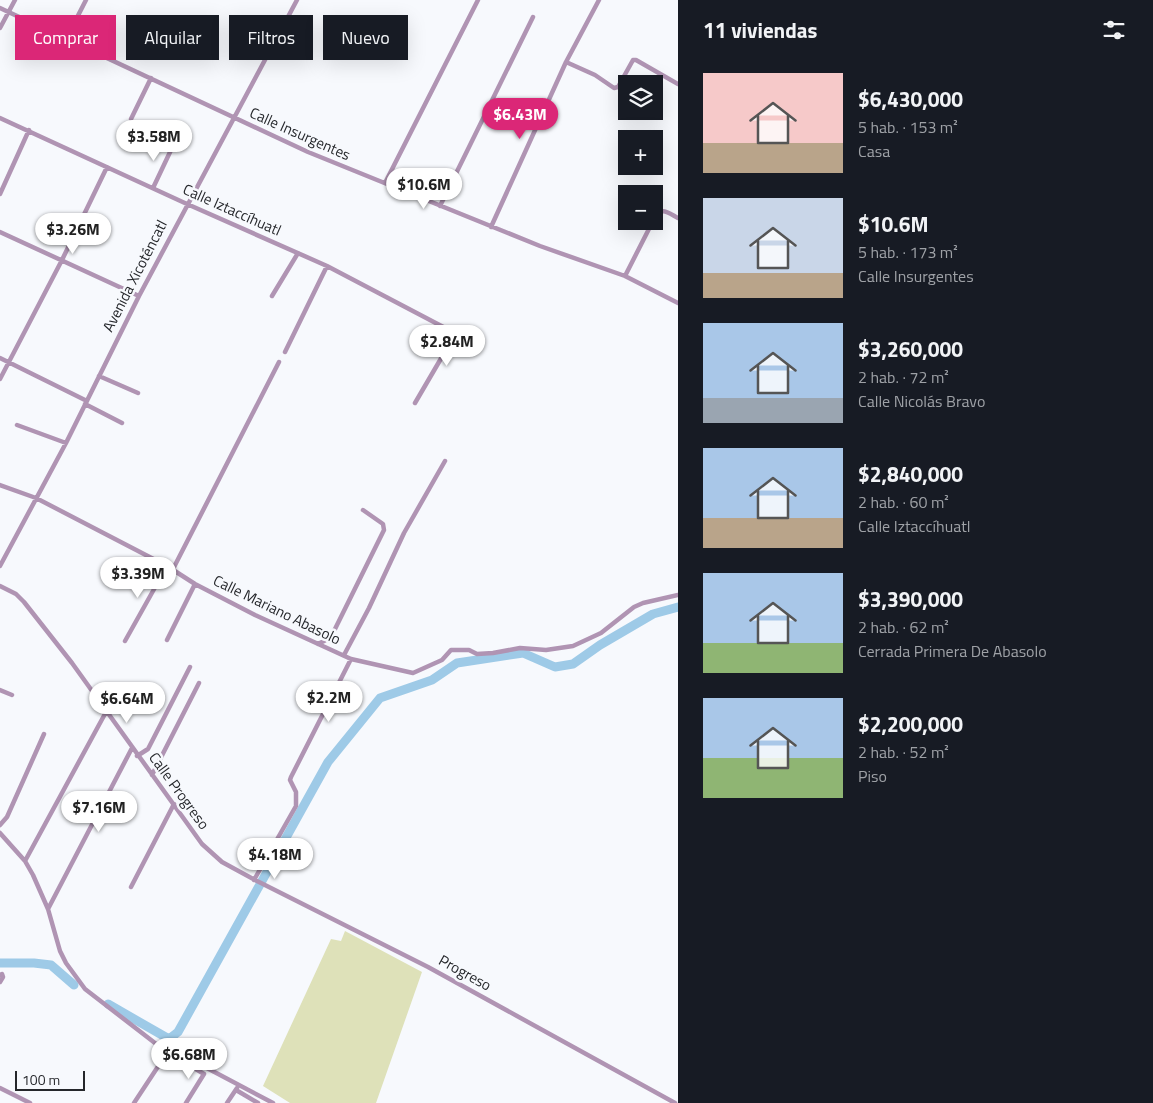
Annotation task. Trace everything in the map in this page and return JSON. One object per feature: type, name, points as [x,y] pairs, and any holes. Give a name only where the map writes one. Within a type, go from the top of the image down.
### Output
[{"type":"street","points":[[0,28],[15,0]]},
{"type":"street","points":[[78,15],[86,0]]},
{"type":"street","name":"Avenida Xicoténcatl","points":[[0,566],[66,444],[138,296],[297,0]]},
{"type":"street","points":[[385,183],[478,0]]},
{"type":"street","points":[[491,227],[566,62],[599,0]]},
{"type":"street","name":"Calle Insurgentes","points":[[0,8],[15,15]]},
{"type":"street","points":[[440,206],[533,17]]},
{"type":"street","name":"Calle Insurgentes","points":[[112,60],[308,152],[491,227],[625,276],[678,303]]},
{"type":"street","points":[[566,62],[595,75],[614,88],[618,88],[633,60],[678,84]]},
{"type":"street","points":[[131,119],[151,78]]},
{"type":"street","name":"Calle Iztaccíhuatl","points":[[0,118],[327,266],[451,331],[453,338],[415,404]]},
{"type":"street","points":[[0,194],[29,130]]},
{"type":"street","points":[[152,188],[171,150]]},
{"type":"street","points":[[0,379],[62,260],[107,167]]},
{"type":"street","points":[[663,211],[678,218]]},
{"type":"street","points":[[625,276],[648,230]]},
{"type":"street","points":[[0,232],[138,296]]},
{"type":"street","points":[[272,296],[298,253]]},
{"type":"street","points":[[285,352],[327,266]]},
{"type":"street","points":[[0,358],[86,402],[122,423]]},
{"type":"street","points":[[173,569],[279,362]]},
{"type":"street","points":[[99,376],[138,392]]},
{"type":"street","points":[[17,425],[66,444]]},
{"type":"street","points":[[344,656],[404,533],[445,460]]},
{"type":"street","name":"Calle Mariano Abasolo","points":[[0,485],[36,498],[173,569],[195,584],[255,615],[344,656],[414,673],[442,660],[448,652],[457,649],[469,650],[477,654],[520,648],[546,650],[573,646],[601,633],[634,607],[678,595]]},
{"type":"street","points":[[318,644],[328,639],[335,629],[384,530],[383,524],[363,510]]},
{"type":"street","points":[[125,641],[167,566]]},
{"type":"street","points":[[168,640],[195,584]]},
{"type":"street","name":"Calle Progreso","points":[[0,586],[16,594],[24,602],[72,663],[202,844],[222,862],[255,880]]},
{"type":"street","points":[[255,880],[295,809],[297,799],[290,780],[291,777],[351,658]]},
{"type":"street","points":[[138,756],[148,749],[190,667]]},
{"type":"street","points":[[152,775],[199,683]]},
{"type":"street","points":[[0,690],[12,695]]},
{"type":"street","points":[[25,862],[106,712]]},
{"type":"street","points":[[0,825],[7,817],[44,734]]},
{"type":"street","points":[[48,909],[132,748]]},
{"type":"street","points":[[132,887],[174,804]]},
{"type":"street","points":[[0,833],[25,862],[48,909],[60,951],[66,963],[85,989],[164,1050],[204,1074],[186,1103]]},
{"type":"street","name":"Progreso","points":[[255,880],[428,966],[675,1103]]},
{"type":"street","points":[[0,975],[2,974],[3,977],[0,982]]},
{"type":"street","points":[[135,1103],[161,1062],[164,1050]]},
{"type":"street","points":[[161,1062],[180,1060],[206,1067],[272,1103]]},
{"type":"street","points":[[227,1103],[239,1085]]},
{"type":"street","points":[[0,1088],[30,1103]]},
{"type":"street","points":[[236,1090],[258,1103]]},
{"type":"green space","points":[[345,931],[422,972],[376,1103],[290,1103],[263,1086],[331,939],[341,941]]},
{"type":"waterway","points":[[108,1004],[169,1039],[178,1032],[328,762],[380,698],[432,680],[457,663],[523,653],[555,667],[573,664],[600,645],[653,614],[678,607]]},
{"type":"waterway","points":[[0,963],[51,965],[74,985]]}]
